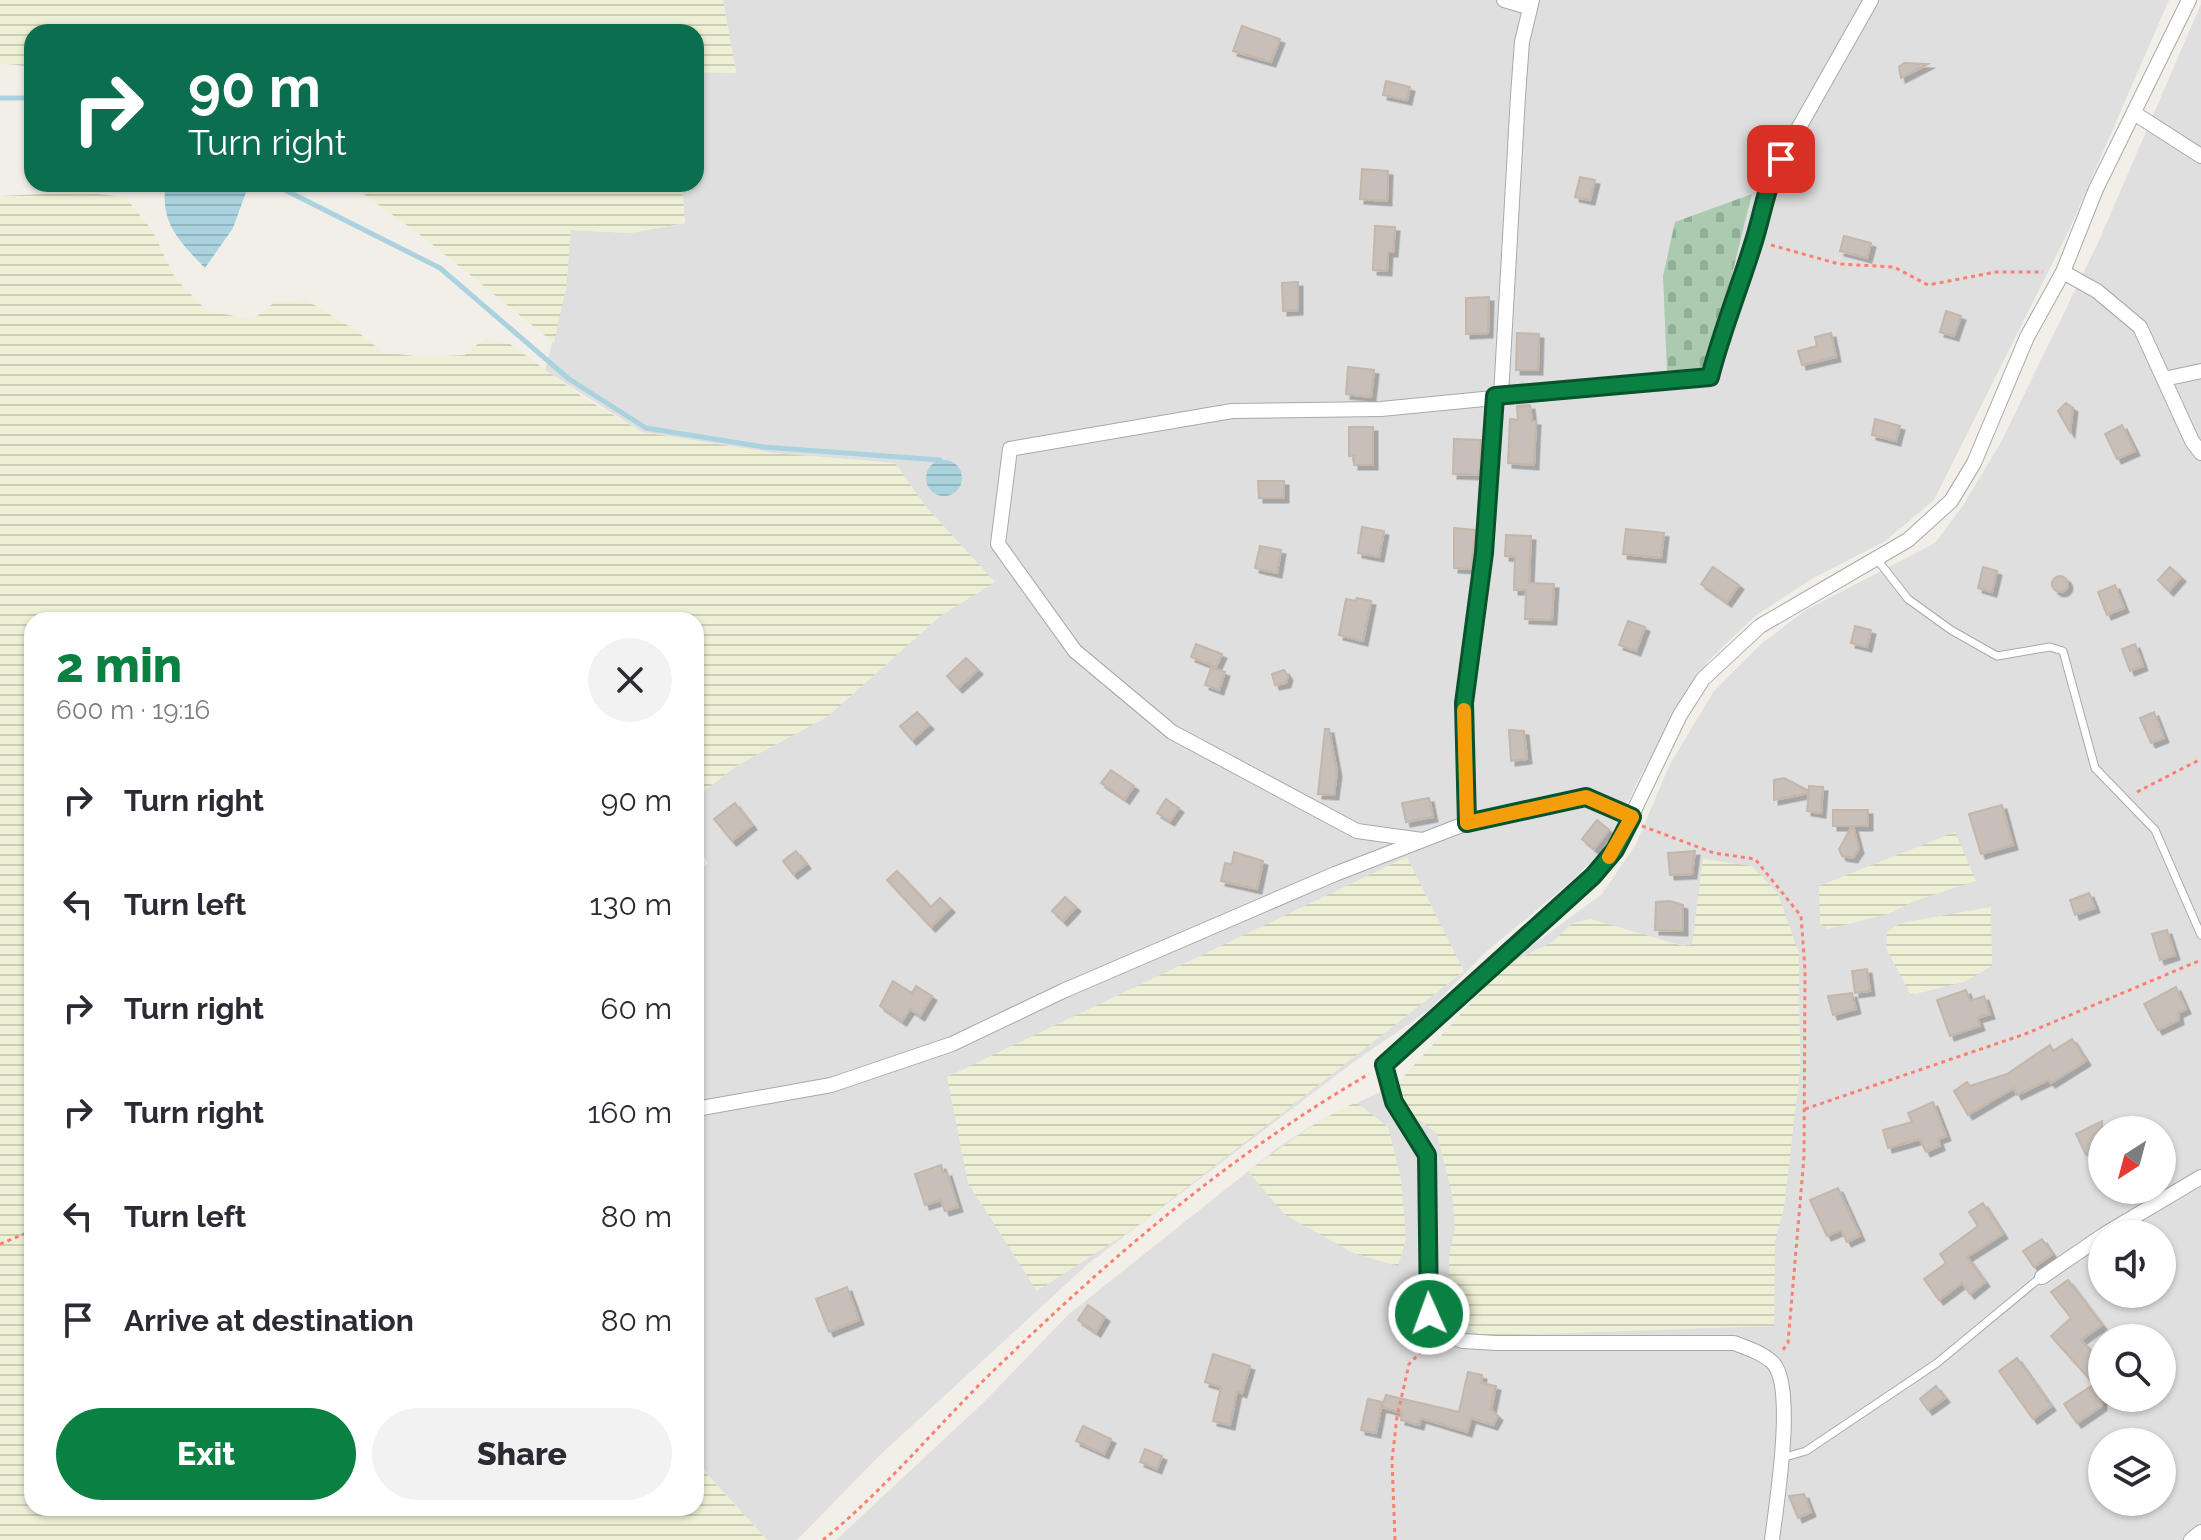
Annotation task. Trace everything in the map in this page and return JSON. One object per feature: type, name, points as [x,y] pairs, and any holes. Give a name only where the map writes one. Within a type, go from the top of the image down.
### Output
[{"type":"street","points":[[1467,823],[1464,703],[1484,553],[1517,110],[1530,4],[1504,0]]},
{"type":"street","points":[[1422,840],[1357,831],[1172,732],[1075,651],[998,544],[1010,449],[1232,411],[1381,409],[1710,377],[1734,292],[1755,240],[1767,184],[1871,0]]},
{"type":"street","points":[[1772,1540],[1782,1458],[1783,1395],[1774,1363],[1734,1343],[1496,1343],[1463,1341],[1439,1333],[1429,1314],[1427,1155],[1394,1102],[1384,1065],[1593,876],[1615,850],[1680,715],[1703,679],[1760,626],[1908,540],[1951,501],[1974,463],[2027,337],[2063,272],[2096,189],[2189,0]]},
{"type":"street","points":[[2134,113],[2201,156]]},
{"type":"street","points":[[2063,272],[2097,291],[2140,327],[2201,453]]},
{"type":"street","points":[[2164,379],[2201,371]]},
{"type":"street","points":[[704,1108],[831,1085],[952,1044],[1063,991],[1467,823],[1586,797],[1632,817]]},
{"type":"street","points":[[2129,1220],[2201,1177]]},
{"type":"street","points":[[2042,1277],[2088,1246]]},
{"type":"street","points":[[2191,1540],[2201,1532]]},
{"type":"lane","points":[[1876,558],[1908,599],[1951,630],[1997,656],[2050,647],[2063,651],[2095,768],[2155,830],[2201,935]]},
{"type":"lane","points":[[1782,1458],[1806,1451],[1937,1363],[2042,1277]]},
{"type":"path","points":[[1755,240],[1839,264],[1894,267],[1928,285],[1996,272],[2063,272]]},
{"type":"path","points":[[2122,799],[2201,759]]},
{"type":"path","points":[[1632,817],[1647,829],[1693,846],[1755,859],[1801,916],[1805,970],[1805,1109],[1788,1343],[1774,1363]]},
{"type":"path","points":[[1805,1109],[2025,1034],[2201,960]]},
{"type":"path","points":[[823,1540],[1100,1268],[1217,1173],[1317,1104],[1384,1065]]},
{"type":"path","points":[[0,1244],[24,1234]]},
{"type":"path","points":[[1395,1540],[1392,1460],[1397,1417],[1409,1364],[1439,1333]]},
{"type":"shaded area","points":[[723,0],[2169,0],[2069,230],[1934,500],[1884,542],[1813,578],[1755,616],[1708,661],[1641,775],[1606,847],[1568,884],[1486,952],[1429,1010],[1355,1061],[1089,1263],[880,1455],[797,1540],[767,1540],[704,1468],[704,867],[708,863],[704,857],[704,791],[739,764],[827,717],[939,617],[994,582],[926,507],[895,463],[773,453],[642,432],[545,370],[566,288],[571,230],[630,233],[685,223],[683,192],[704,192],[704,72],[736,73]]},
{"type":"shaded area","points":[[2201,4],[2201,1540],[836,1540],[984,1402],[1069,1314],[1280,1146],[1319,1121],[1397,1084],[1507,964],[1602,894],[1636,844],[1670,764],[1714,691],[1761,644],[1806,610],[1935,543],[1964,504],[2000,444],[2098,243]]},
{"type":"green space","points":[[0,0],[723,0],[736,73],[704,72],[704,24],[24,24],[24,66],[0,63]]},
{"type":"green space","points":[[82,192],[125,197],[152,230],[175,278],[206,310],[252,320],[275,302],[306,300],[357,331],[382,352],[422,357],[465,355],[485,338],[510,344],[581,396],[642,432],[773,453],[895,463],[926,507],[995,582],[939,617],[827,717],[739,764],[704,791],[704,612],[24,612],[24,1516],[704,1516],[704,1469],[767,1540],[0,1540],[0,196]]},
{"type":"green space","points":[[361,192],[683,192],[685,223],[630,233],[571,230],[566,288],[554,343],[427,240]]},
{"type":"green space","points":[[1752,194],[1725,302],[1702,372],[1667,371],[1663,276],[1675,222]]},
{"type":"green space","points":[[1955,832],[1976,881],[1917,900],[1888,914],[1828,929],[1820,924],[1819,886]]},
{"type":"green space","points":[[1407,857],[1464,971],[1136,1227],[1037,1291],[968,1183],[947,1077]]},
{"type":"green space","points":[[1703,859],[1752,866],[1778,894],[1799,954],[1800,1070],[1784,1207],[1775,1242],[1774,1326],[1481,1336],[1450,1315],[1449,1256],[1455,1228],[1452,1194],[1437,1134],[1407,1110],[1397,1084],[1507,964],[1551,943],[1573,923],[1591,919],[1683,946],[1692,944]]},
{"type":"green space","points":[[1991,907],[1992,966],[1964,982],[1911,995],[1886,948],[1887,932],[1901,923]]},
{"type":"green space","points":[[1356,1102],[1388,1127],[1401,1179],[1406,1238],[1398,1266],[1353,1253],[1284,1214],[1248,1171],[1319,1121]]},
{"type":"water","points":[[165,192],[246,192],[233,228],[205,268],[174,230],[166,210]]},
{"type":"water","points":[[944,460],[957,465],[962,478],[957,491],[944,496],[931,491],[926,478],[931,465]]},
{"type":"building","points":[[1242,26],[1280,39],[1271,62],[1233,51]]},
{"type":"building","points":[[1904,63],[1928,64],[1901,78],[1899,67]]},
{"type":"building","points":[[1386,81],[1410,87],[1407,100],[1383,95]]},
{"type":"building","points":[[1362,169],[1388,171],[1387,201],[1360,199]]},
{"type":"building","points":[[1580,177],[1595,180],[1590,200],[1575,197]]},
{"type":"building","points":[[1375,226],[1395,227],[1393,252],[1388,252],[1387,271],[1373,270]]},
{"type":"building","points":[[1844,236],[1871,243],[1867,258],[1840,251]]},
{"type":"building","points":[[1298,282],[1298,310],[1283,311],[1282,283]]},
{"type":"building","points":[[1489,297],[1488,333],[1466,334],[1466,298]]},
{"type":"building","points":[[1946,311],[1961,316],[1954,336],[1940,332]]},
{"type":"building","points":[[1517,333],[1539,334],[1538,370],[1516,370]]},
{"type":"building","points":[[1831,333],[1836,357],[1802,365],[1798,351],[1817,346],[1815,337]]},
{"type":"building","points":[[1348,367],[1374,370],[1371,397],[1346,394]]},
{"type":"building","points":[[2066,403],[2073,408],[2070,432],[2058,411]]},
{"type":"building","points":[[1530,405],[1532,421],[1536,421],[1534,465],[1508,463],[1510,419],[1518,420],[1517,406]]},
{"type":"building","points":[[1875,419],[1900,426],[1896,441],[1872,435]]},
{"type":"building","points":[[2122,425],[2135,451],[2117,459],[2105,434]]},
{"type":"building","points":[[1349,427],[1373,427],[1373,465],[1354,465],[1354,456],[1349,456]]},
{"type":"building","points":[[1454,439],[1481,440],[1479,475],[1453,474]]},
{"type":"building","points":[[1258,481],[1284,481],[1284,498],[1259,498]]},
{"type":"building","points":[[1362,527],[1384,531],[1379,557],[1358,553]]},
{"type":"building","points":[[1454,528],[1476,530],[1471,569],[1454,568]]},
{"type":"building","points":[[1626,529],[1664,533],[1661,558],[1623,554]]},
{"type":"building","points":[[1506,535],[1531,536],[1529,583],[1554,584],[1552,620],[1525,619],[1526,590],[1514,590],[1515,557],[1505,556]]},
{"type":"building","points":[[1260,546],[1281,550],[1277,573],[1255,568]]},
{"type":"building","points":[[1713,567],[1739,585],[1727,602],[1701,584]]},
{"type":"building","points":[[1983,567],[1997,571],[1992,592],[1978,588]]},
{"type":"building","points":[[2170,567],[2181,577],[2169,591],[2158,580]]},
{"type":"building","points":[[2060,576],[2068,584],[2060,592],[2052,584]]},
{"type":"building","points":[[2115,585],[2124,608],[2107,615],[2098,592]]},
{"type":"building","points":[[1357,598],[1371,601],[1363,641],[1339,635],[1346,599],[1356,601]]},
{"type":"building","points":[[1628,621],[1645,627],[1636,651],[1619,645]]},
{"type":"building","points":[[1855,626],[1871,630],[1867,647],[1851,643]]},
{"type":"building","points":[[1196,644],[1222,654],[1216,667],[1191,657]]},
{"type":"building","points":[[2135,644],[2143,666],[2130,671],[2122,649]]},
{"type":"building","points":[[966,658],[978,670],[958,688],[947,676]]},
{"type":"building","points":[[1211,668],[1225,672],[1219,690],[1205,685]]},
{"type":"building","points":[[1284,670],[1288,676],[1286,683],[1275,685],[1272,674]]},
{"type":"building","points":[[917,712],[929,725],[912,740],[900,726]]},
{"type":"building","points":[[2154,712],[2164,738],[2151,743],[2140,718]]},
{"type":"building","points":[[1325,729],[1329,729],[1337,772],[1334,795],[1318,794]]},
{"type":"building","points":[[1509,730],[1524,731],[1527,759],[1511,761]]},
{"type":"building","points":[[1111,770],[1134,786],[1125,799],[1101,783]]},
{"type":"building","points":[[1784,778],[1809,791],[1809,786],[1823,787],[1821,813],[1807,811],[1809,793],[1774,800],[1774,780]]},
{"type":"building","points":[[1429,798],[1433,817],[1406,822],[1402,803]]},
{"type":"building","points":[[1166,799],[1179,808],[1170,821],[1157,813]]},
{"type":"building","points":[[735,803],[752,825],[732,841],[714,819]]},
{"type":"building","points":[[2002,805],[2013,845],[1981,854],[1969,814]]},
{"type":"building","points":[[1833,810],[1868,810],[1868,826],[1853,826],[1859,849],[1853,858],[1842,856],[1839,849],[1852,826],[1833,826]]},
{"type":"building","points":[[1597,820],[1609,830],[1594,849],[1582,839]]},
{"type":"building","points":[[796,851],[806,864],[793,874],[783,861]]},
{"type":"building","points":[[1695,851],[1692,874],[1670,875],[1668,853]]},
{"type":"building","points":[[1234,852],[1263,861],[1257,889],[1221,881],[1225,863],[1232,864]]},
{"type":"building","points":[[897,871],[931,907],[940,898],[950,908],[931,927],[887,880]]},
{"type":"building","points":[[2089,893],[2095,908],[2075,915],[2070,900]]},
{"type":"building","points":[[1065,897],[1076,907],[1063,921],[1052,911]]},
{"type":"building","points":[[1670,901],[1683,905],[1683,931],[1655,930],[1656,902]]},
{"type":"building","points":[[2167,930],[2175,955],[2160,960],[2152,934]]},
{"type":"building","points":[[1867,969],[1870,991],[1855,993],[1852,971]]},
{"type":"building","points":[[893,981],[912,993],[916,986],[932,996],[920,1016],[910,1009],[902,1021],[880,1006]]},
{"type":"building","points":[[2176,987],[2186,1009],[2178,1013],[2179,1020],[2158,1030],[2144,1004]]},
{"type":"building","points":[[1966,990],[1970,1001],[1984,996],[1990,1014],[1977,1018],[1980,1026],[1950,1036],[1937,1000]]},
{"type":"building","points":[[1852,993],[1856,1009],[1833,1015],[1828,996]]},
{"type":"building","points":[[2072,1039],[2086,1061],[2051,1083],[2048,1080],[2017,1095],[2014,1088],[1968,1115],[1954,1091],[1967,1082],[1970,1086],[2007,1074],[2050,1045],[2053,1051]]},
{"type":"building","points":[[1933,1102],[1946,1136],[1938,1139],[1940,1146],[1926,1152],[1920,1139],[1888,1148],[1883,1130],[1912,1122],[1908,1113]]},
{"type":"building","points":[[2088,1128],[2088,1154],[2086,1155],[2076,1134]]},
{"type":"building","points":[[941,1165],[943,1173],[947,1172],[958,1207],[945,1211],[941,1200],[925,1205],[915,1174]]},
{"type":"building","points":[[1838,1188],[1860,1236],[1847,1242],[1841,1230],[1827,1236],[1810,1200]]},
{"type":"building","points":[[1983,1203],[2003,1234],[1967,1257],[1985,1282],[1970,1294],[1962,1283],[1939,1300],[1924,1279],[1946,1263],[1940,1254],[1978,1226],[1969,1212]]},
{"type":"building","points":[[2042,1239],[2052,1254],[2034,1267],[2023,1251]]},
{"type":"building","points":[[2068,1280],[2101,1324],[2088,1324],[2088,1335],[2081,1340],[2088,1348],[2088,1377],[2051,1336],[2071,1318],[2051,1292]]},
{"type":"building","points":[[847,1287],[859,1320],[829,1332],[816,1299]]},
{"type":"building","points":[[1088,1305],[1105,1317],[1096,1332],[1078,1320]]},
{"type":"building","points":[[1213,1354],[1250,1366],[1242,1393],[1237,1391],[1230,1425],[1213,1421],[1221,1387],[1205,1382]]},
{"type":"building","points":[[2017,1358],[2051,1406],[2033,1419],[1999,1371]]},
{"type":"building","points":[[1468,1372],[1482,1375],[1481,1383],[1496,1386],[1491,1410],[1498,1416],[1493,1425],[1471,1418],[1467,1432],[1421,1418],[1419,1425],[1401,1420],[1402,1413],[1382,1407],[1386,1395],[1459,1412]]},
{"type":"building","points":[[1936,1386],[1945,1398],[1928,1410],[1920,1399]]},
{"type":"building","points":[[2088,1388],[2088,1412],[2093,1412],[2077,1423],[2064,1404]]},
{"type":"building","points":[[1368,1399],[1382,1402],[1376,1433],[1361,1430]]},
{"type":"building","points":[[1083,1426],[1111,1439],[1104,1454],[1076,1441]]},
{"type":"building","points":[[1145,1449],[1162,1456],[1157,1469],[1140,1462]]},
{"type":"building","points":[[1804,1494],[1811,1512],[1798,1518],[1789,1496]]},
{"type":"waterway","points":[[0,98],[24,98]]},
{"type":"waterway","points":[[289,192],[440,268],[569,379],[646,428],[764,447],[940,460]]},
{"type":"slow traffic","points":[[1464,710],[1467,823],[1586,797],[1632,817],[1609,857]]},
{"type":"route","points":[[1429,1314],[1425,1190],[1427,1155],[1394,1102],[1384,1065],[1593,876],[1615,850],[1632,817],[1586,797],[1467,823],[1464,703],[1484,553],[1495,396],[1710,377],[1734,292],[1755,240],[1767,184],[1781,159]]}]
